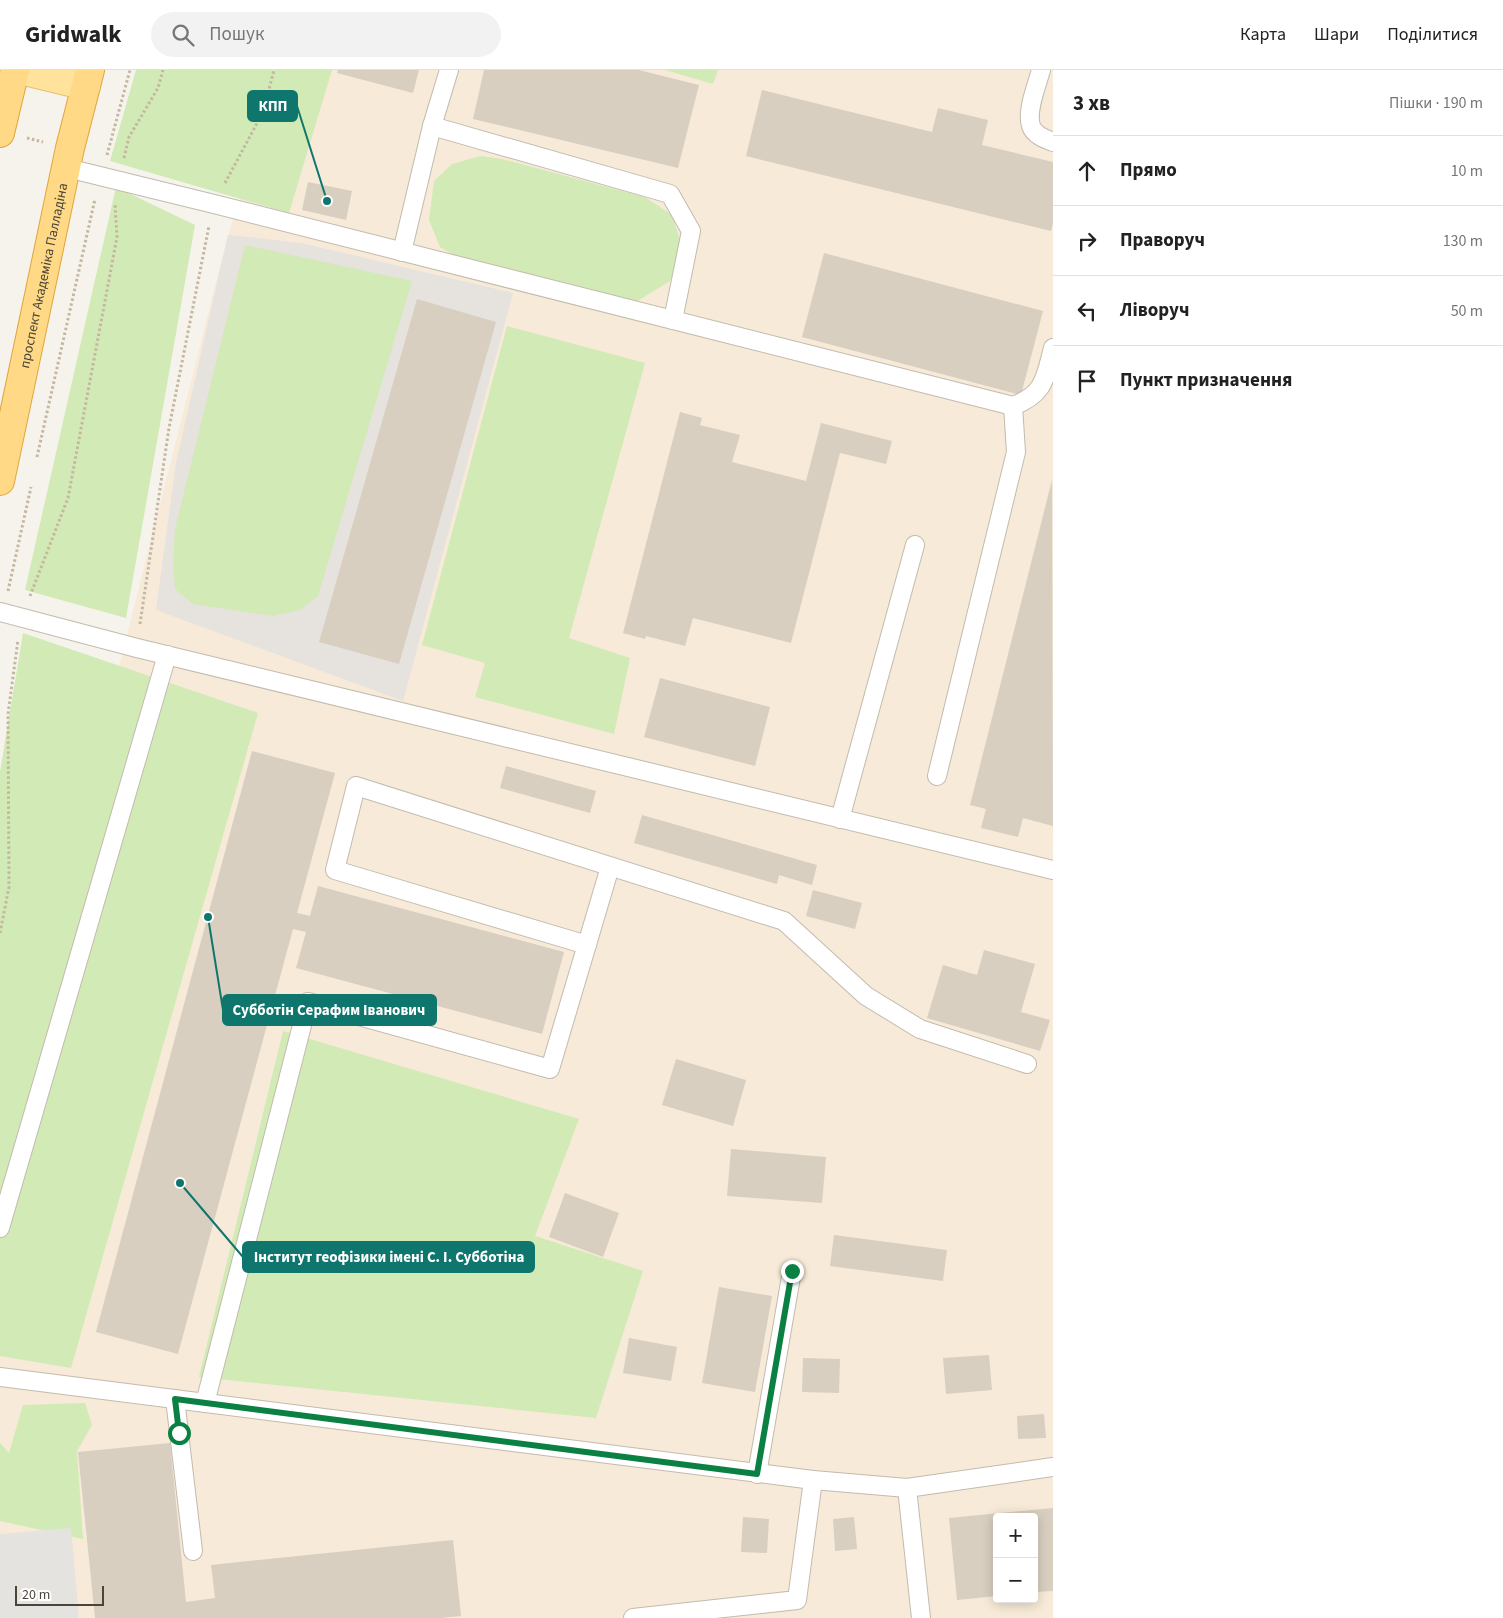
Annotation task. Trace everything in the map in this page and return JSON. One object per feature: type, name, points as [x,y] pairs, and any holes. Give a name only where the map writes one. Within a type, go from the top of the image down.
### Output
[{"type":"highway","points":[[0,133],[15,70]]},
{"type":"highway","name":"проспект Академіка Палладіна","points":[[0,481],[88,78]]},
{"type":"main road","points":[[20,70],[88,78]]},
{"type":"lane","points":[[402,252],[432,126],[449,70]]},
{"type":"lane","points":[[1041,70],[1030,109],[1031,126],[1042,138],[1053,142]]},
{"type":"lane","points":[[432,126],[670,194],[691,231],[673,320]]},
{"type":"lane","points":[[67,168],[1013,406],[1028,400],[1043,385],[1053,348]]},
{"type":"lane","points":[[937,776],[1016,452],[1013,406]]},
{"type":"lane","points":[[840,819],[915,545]]},
{"type":"lane","points":[[2,613],[137,648],[1053,870]]},
{"type":"lane","points":[[0,1228],[167,655]]},
{"type":"lane","points":[[587,945],[335,870],[356,786],[784,921],[866,996],[920,1029],[1027,1064]]},
{"type":"lane","points":[[206,1403],[308,1002],[550,1069],[610,867]]},
{"type":"lane","points":[[757,1474],[792,1271]]},
{"type":"lane","points":[[0,1377],[813,1480],[907,1488],[1053,1467]]},
{"type":"lane","points":[[175,1399],[193,1551]]},
{"type":"lane","points":[[633,1618],[797,1600],[813,1480]]},
{"type":"lane","points":[[907,1488],[921,1618]]},
{"type":"path","points":[[37,458],[100,177],[130,70]]},
{"type":"path","points":[[122,165],[129,137],[158,88],[163,70]]},
{"type":"path","points":[[137,648],[169,428],[214,204],[263,112],[274,70]]},
{"type":"path","points":[[26,605],[68,498],[117,237],[115,200]]},
{"type":"path","points":[[2,613],[33,477]]},
{"type":"path","points":[[0,933],[9,887],[8,714],[19,632]]},
{"type":"shaded area","points":[[283,70],[1053,70],[1053,1618],[0,1618],[0,1158],[122,655],[228,235]]},
{"type":"shaded area","points":[[228,235],[301,243],[513,293],[403,701],[156,610],[176,463]]},
{"type":"shaded area","points":[[71,1528],[79,1618],[0,1618],[0,1534]]},
{"type":"green space","points":[[136,70],[332,70],[289,213],[110,161]]},
{"type":"green space","points":[[665,70],[718,70],[713,84]]},
{"type":"green space","points":[[481,156],[502,159],[645,197],[672,215],[682,247],[670,281],[636,302],[467,263],[440,247],[429,220],[434,181],[452,164]]},
{"type":"green space","points":[[116,187],[195,225],[126,618],[25,590]]},
{"type":"green space","points":[[245,245],[412,281],[318,596],[300,610],[273,616],[193,604],[175,589],[173,562],[175,529]]},
{"type":"green space","points":[[507,326],[645,363],[569,638],[630,658],[614,734],[475,697],[485,663],[422,645]]},
{"type":"green space","points":[[23,633],[258,713],[71,1368],[0,1356],[0,772]]},
{"type":"green space","points":[[283,1031],[579,1119],[535,1236],[643,1271],[596,1418],[199,1377]]},
{"type":"green space","points":[[85,1403],[92,1425],[77,1451],[83,1539],[0,1521],[0,1443],[9,1453],[23,1405]]},
{"type":"building","points":[[338,70],[419,70],[413,93],[337,73]]},
{"type":"building","points":[[484,70],[639,70],[699,85],[678,168],[473,119]]},
{"type":"building","points":[[762,90],[932,132],[938,108],[988,120],[982,145],[1053,162],[1053,223],[1051,231],[746,156]]},
{"type":"building","points":[[308,182],[352,191],[346,220],[302,210]]},
{"type":"building","points":[[824,253],[1043,311],[1021,395],[802,337]]},
{"type":"building","points":[[417,299],[496,322],[399,664],[319,642]]},
{"type":"building","points":[[680,412],[702,418],[700,425],[740,435],[732,462],[806,481],[821,423],[892,441],[886,464],[840,453],[791,643],[693,618],[685,646],[646,636],[645,639],[623,633]]},
{"type":"building","points":[[1052,480],[1053,826],[1023,818],[1018,837],[981,828],[986,809],[970,805]]},
{"type":"building","points":[[660,678],[770,707],[755,766],[644,737]]},
{"type":"building","points":[[252,751],[335,773],[297,913],[310,916],[318,886],[564,952],[542,1034],[296,968],[306,932],[293,929],[178,1354],[96,1332]]},
{"type":"building","points":[[506,766],[596,791],[590,813],[500,788]]},
{"type":"building","points":[[642,815],[817,865],[812,885],[779,875],[777,884],[634,843]]},
{"type":"building","points":[[813,890],[862,903],[855,929],[806,916]]},
{"type":"building","points":[[984,950],[1035,964],[1021,1012],[1050,1020],[1040,1051],[927,1018],[943,965],[977,975]]},
{"type":"building","points":[[676,1059],[746,1080],[733,1126],[662,1105]]},
{"type":"building","points":[[731,1149],[826,1157],[822,1203],[727,1196]]},
{"type":"building","points":[[565,1193],[619,1213],[603,1257],[549,1237]]},
{"type":"building","points":[[834,1235],[947,1250],[943,1281],[830,1266]]},
{"type":"building","points":[[719,1287],[772,1296],[755,1392],[702,1383]]},
{"type":"building","points":[[629,1338],[677,1347],[671,1381],[623,1373]]},
{"type":"building","points":[[989,1355],[992,1390],[946,1394],[943,1358]]},
{"type":"building","points":[[803,1358],[840,1359],[839,1393],[802,1392]]},
{"type":"building","points":[[1044,1414],[1046,1438],[1018,1439],[1017,1416]]},
{"type":"building","points":[[170,1443],[186,1602],[215,1598],[211,1565],[453,1540],[461,1616],[440,1618],[95,1618],[78,1452]]},
{"type":"building","points":[[1053,1508],[1053,1591],[1038,1592],[1038,1513],[1001,1513]]},
{"type":"building","points":[[993,1514],[993,1596],[957,1600],[949,1518]]},
{"type":"building","points":[[743,1517],[769,1519],[767,1553],[741,1552]]},
{"type":"building","points":[[854,1517],[857,1549],[835,1551],[833,1519]]},
{"type":"place","name":"КПП","points":[[327,201]]},
{"type":"place","name":"Субботін Серафим Іванович","points":[[208,917]]},
{"type":"place","name":"Інститут геофізики імені С. І. Субботіна","points":[[180,1183]]},
{"type":"route","points":[[179,1433],[175,1399],[757,1474],[792,1271]]}]
